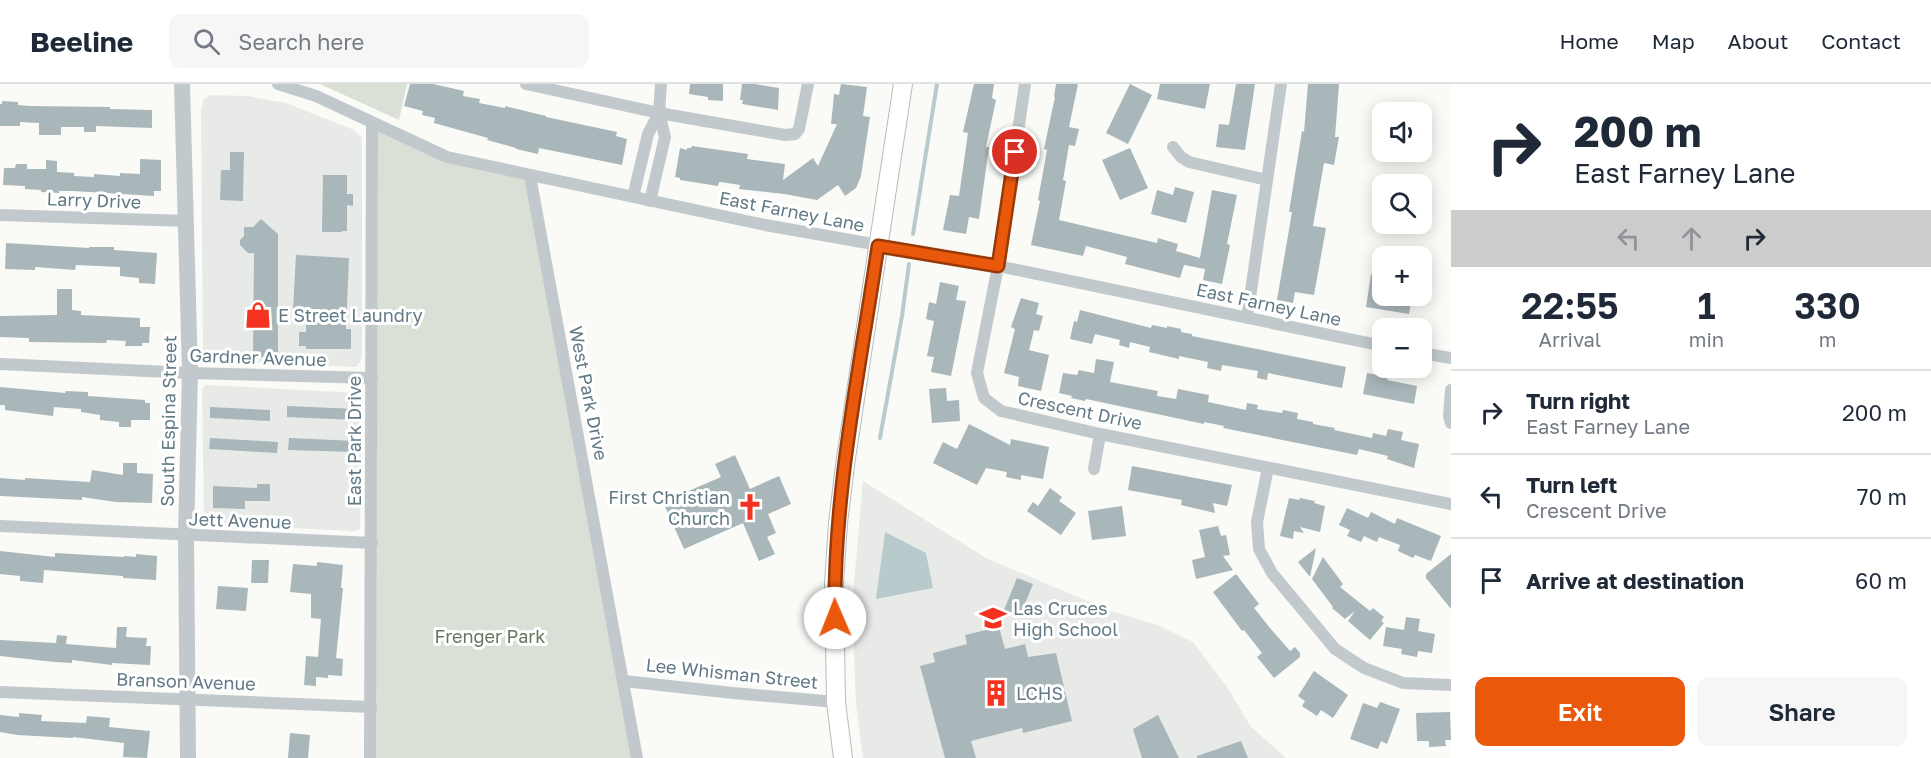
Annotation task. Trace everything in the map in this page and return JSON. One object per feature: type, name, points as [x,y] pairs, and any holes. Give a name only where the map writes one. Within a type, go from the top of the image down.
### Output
[{"type":"main road","points":[[843,758],[836,702],[834,583],[838,523],[903,84]]},
{"type":"street","name":"South Espina Street","points":[[182,84],[190,373],[186,535],[188,758]]},
{"type":"street","name":"East Farney Lane","points":[[278,84],[316,96],[447,157],[650,201],[878,246],[998,266],[1372,344]]},
{"type":"street","points":[[526,84],[785,135],[795,134],[801,120],[808,84]]},
{"type":"street","points":[[650,201],[665,137],[659,112],[661,84]]},
{"type":"street","name":"Crescent Drive","points":[[1025,84],[998,266],[977,373],[984,398],[1001,411],[1100,434],[1451,504]]},
{"type":"street","points":[[1247,318],[1281,84]]},
{"type":"street","points":[[633,197],[648,134],[659,112]]},
{"type":"street","name":"East Park Drive","points":[[370,758],[372,124]]},
{"type":"street","points":[[1173,147],[1181,157],[1189,162],[1267,180]]},
{"type":"street","name":"West Park Drive","points":[[530,176],[637,758]]},
{"type":"street","name":"Larry Drive","points":[[0,215],[187,221]]},
{"type":"street","points":[[1432,355],[1451,358]]},
{"type":"street","name":"Gardner Avenue","points":[[0,364],[190,373],[372,378]]},
{"type":"street","points":[[1451,390],[1449,416],[1451,423]]},
{"type":"street","points":[[1094,469],[1100,434]]},
{"type":"street","points":[[1268,468],[1257,522],[1259,549],[1272,573],[1335,649],[1364,668],[1403,682],[1451,686]]},
{"type":"street","name":"Jett Avenue","points":[[0,526],[372,543]]},
{"type":"street","name":"Lee Whisman Street","points":[[624,681],[836,702]]},
{"type":"street","name":"Branson Avenue","points":[[0,692],[371,707]]},
{"type":"shaded area","points":[[210,95],[247,96],[286,103],[354,130],[362,138],[362,354],[357,367],[208,360],[203,356],[201,111],[203,100]]},
{"type":"shaded area","points":[[207,385],[358,393],[362,399],[360,529],[354,531],[209,524],[204,521],[202,389]]},
{"type":"shaded area","name":"Las Cruces High School","points":[[863,481],[986,558],[1108,610],[1157,625],[1193,642],[1227,687],[1251,727],[1286,758],[863,758],[856,704],[852,607]]},
{"type":"shaded area","points":[[885,532],[926,553],[933,588],[876,599]]},
{"type":"green space","points":[[320,84],[407,84],[399,120]]},
{"type":"green space","name":"Frenger Park","points":[[372,124],[447,157],[530,176],[636,758],[368,758]]},
{"type":"building","points":[[410,84],[433,84],[464,91],[463,96],[480,99],[479,103],[505,108],[505,106],[617,132],[616,136],[627,139],[622,165],[539,148],[538,154],[434,123],[435,118],[422,115],[423,111],[404,106]]},
{"type":"building","points":[[690,84],[723,84],[723,101],[708,100],[708,97],[689,94]]},
{"type":"building","points":[[742,84],[779,88],[778,110],[742,104],[743,100],[740,100]]},
{"type":"building","points":[[841,84],[867,87],[863,116],[870,117],[861,176],[856,188],[845,196],[838,185],[817,200],[739,189],[740,185],[719,182],[718,186],[680,180],[675,177],[680,148],[687,150],[692,146],[748,154],[747,159],[785,164],[783,180],[813,158],[818,166],[837,124],[831,124],[834,94],[839,95]]},
{"type":"building","points":[[974,84],[994,84],[992,98],[996,100],[986,147],[989,147],[979,219],[969,217],[966,234],[943,230],[950,195],[959,196],[968,133],[963,132]]},
{"type":"building","points":[[1056,84],[1078,84],[1069,127],[1079,129],[1075,146],[1069,145],[1059,220],[1157,243],[1158,238],[1178,244],[1176,251],[1200,258],[1212,190],[1237,195],[1222,284],[1203,280],[1205,269],[1184,265],[1180,278],[1125,264],[1127,257],[1086,246],[1083,256],[1031,245],[1040,201],[1038,200],[1047,150],[1044,149]]},
{"type":"building","points":[[1130,84],[1152,95],[1128,144],[1106,133]]},
{"type":"building","points":[[1160,84],[1210,84],[1205,109],[1157,99]]},
{"type":"building","points":[[1236,84],[1255,84],[1245,150],[1216,147],[1219,124],[1229,125]]},
{"type":"building","points":[[1308,84],[1339,84],[1335,137],[1339,137],[1334,165],[1324,163],[1313,226],[1326,228],[1314,295],[1295,292],[1293,303],[1277,300],[1292,212],[1289,212],[1302,131],[1304,132]]},
{"type":"building","points":[[2,101],[18,102],[18,105],[30,106],[152,110],[152,128],[96,126],[96,132],[84,132],[84,127],[61,127],[61,135],[39,135],[39,123],[20,122],[20,126],[0,126]]},
{"type":"building","points":[[1130,148],[1148,188],[1120,200],[1102,160]]},
{"type":"building","points":[[230,152],[244,152],[243,201],[220,200],[221,170],[230,170]]},
{"type":"building","points":[[140,159],[161,160],[161,191],[154,191],[154,196],[73,191],[41,192],[41,190],[25,189],[25,186],[3,185],[4,168],[15,168],[16,164],[27,164],[27,169],[46,169],[46,160],[57,161],[57,172],[74,173],[74,176],[94,177],[94,174],[120,176],[120,173],[140,174]]},
{"type":"building","points":[[323,175],[347,175],[347,194],[353,194],[353,206],[347,205],[347,231],[322,232]]},
{"type":"building","points":[[1175,187],[1194,192],[1186,223],[1151,214],[1157,190],[1173,195]]},
{"type":"building","points":[[261,219],[278,234],[278,358],[253,357],[254,253],[248,253],[240,245],[240,240],[244,236],[244,227],[253,227]]},
{"type":"building","points":[[6,243],[89,248],[114,247],[114,250],[157,253],[155,284],[139,283],[139,278],[120,276],[120,267],[76,265],[75,270],[35,267],[35,270],[5,269]]},
{"type":"building","points":[[296,255],[349,258],[346,329],[351,329],[351,349],[306,349],[306,346],[299,346],[299,332],[306,332],[306,310],[293,310]]},
{"type":"building","points":[[1371,274],[1372,306],[1410,306],[1409,314],[1366,307]]},
{"type":"building","points":[[940,282],[959,286],[956,300],[966,301],[951,376],[931,372],[934,357],[927,356],[934,321],[926,319],[929,302],[936,304]]},
{"type":"building","points":[[57,289],[72,289],[72,310],[81,311],[81,315],[140,318],[140,327],[150,327],[149,343],[142,343],[142,346],[125,346],[126,341],[29,342],[29,338],[0,337],[0,316],[57,315]]},
{"type":"building","points":[[1021,298],[1039,303],[1036,314],[1043,316],[1039,331],[1034,330],[1029,350],[1049,355],[1041,391],[1018,386],[1019,377],[1004,373],[1015,329],[1011,327]]},
{"type":"building","points":[[1080,310],[1151,328],[1152,325],[1167,328],[1167,326],[1181,329],[1181,332],[1192,334],[1192,336],[1346,367],[1342,388],[1268,373],[1267,380],[1257,378],[1258,371],[1222,365],[1221,371],[1207,368],[1208,362],[1179,356],[1179,359],[1149,352],[1150,347],[1130,342],[1129,348],[1119,345],[1120,340],[1095,334],[1092,344],[1070,339],[1074,321],[1077,322]]},
{"type":"building","points":[[1096,359],[1114,362],[1110,382],[1158,391],[1157,396],[1176,399],[1178,389],[1209,395],[1208,402],[1246,410],[1247,403],[1258,405],[1257,409],[1298,413],[1297,419],[1372,438],[1373,433],[1386,436],[1388,429],[1403,432],[1401,440],[1419,444],[1414,468],[1387,459],[1388,456],[1359,449],[1357,455],[1223,428],[1224,426],[1204,422],[1204,424],[1086,399],[1085,401],[1059,393],[1063,373],[1077,375],[1079,370],[1094,373]]},
{"type":"building","points":[[1367,373],[1372,374],[1372,378],[1388,378],[1387,380],[1417,386],[1414,404],[1363,394]]},
{"type":"building","points":[[0,387],[65,393],[66,391],[88,392],[88,396],[145,400],[145,403],[150,403],[150,420],[131,420],[131,427],[119,427],[119,422],[100,420],[100,415],[81,412],[81,409],[54,407],[53,416],[5,410],[5,405],[0,405]]},
{"type":"building","points":[[946,388],[947,401],[959,400],[960,421],[932,423],[929,389]]},
{"type":"building","points":[[287,406],[357,409],[357,420],[287,417]]},
{"type":"building","points":[[210,407],[270,410],[270,421],[210,418]]},
{"type":"building","points":[[969,424],[1010,445],[1011,439],[1049,447],[1043,479],[1021,475],[1021,480],[1006,477],[1007,472],[986,468],[977,485],[933,463],[943,442],[957,449]]},
{"type":"building","points":[[210,438],[278,442],[277,453],[209,449]]},
{"type":"building","points":[[289,438],[356,441],[355,452],[288,450]]},
{"type":"building","name":"First Christian Church","points":[[735,455],[750,489],[779,476],[791,504],[768,514],[776,533],[767,537],[775,554],[759,561],[743,523],[684,549],[663,502],[721,477],[715,464]]},
{"type":"building","points":[[123,463],[137,463],[137,473],[153,474],[152,503],[116,502],[82,497],[82,500],[0,496],[0,478],[90,482],[92,470],[123,475]]},
{"type":"building","points":[[1132,466],[1232,485],[1227,506],[1213,503],[1215,513],[1181,505],[1182,500],[1128,490]]},
{"type":"building","points":[[257,484],[270,484],[270,501],[245,501],[245,509],[213,508],[213,486],[257,488]]},
{"type":"building","points":[[1050,488],[1062,497],[1059,501],[1076,513],[1061,535],[1027,511],[1033,502],[1038,506]]},
{"type":"building","points":[[1289,498],[1315,501],[1314,503],[1325,506],[1320,532],[1300,527],[1304,533],[1294,531],[1293,539],[1280,536]]},
{"type":"building","points":[[1122,506],[1126,536],[1092,540],[1088,511]]},
{"type":"building","points":[[1347,508],[1368,518],[1371,512],[1395,524],[1397,518],[1441,536],[1431,561],[1415,555],[1413,558],[1398,551],[1400,545],[1379,537],[1377,542],[1364,536],[1361,542],[1347,536],[1350,530],[1339,525]]},
{"type":"building","points":[[1218,526],[1221,536],[1226,535],[1230,555],[1223,556],[1233,570],[1196,579],[1192,560],[1205,557],[1199,530]]},
{"type":"building","points":[[1316,548],[1310,577],[1298,562]]},
{"type":"building","points":[[0,551],[55,557],[55,553],[124,557],[136,557],[136,554],[157,556],[156,580],[44,570],[43,583],[20,581],[20,576],[0,574]]},
{"type":"building","points":[[1451,554],[1451,609],[1426,578],[1426,574]]},
{"type":"building","points":[[1323,557],[1343,584],[1340,587],[1370,611],[1373,608],[1384,617],[1381,621],[1384,623],[1370,640],[1348,621],[1355,611],[1345,619],[1332,608],[1312,579]]},
{"type":"building","points":[[252,560],[269,560],[268,583],[251,583]]},
{"type":"building","points":[[317,562],[343,565],[336,658],[343,659],[342,676],[316,677],[316,686],[304,685],[306,656],[318,657],[321,619],[311,618],[311,594],[290,592],[293,564],[317,566]]},
{"type":"building","points":[[1236,574],[1259,604],[1254,608],[1270,628],[1290,651],[1295,647],[1300,653],[1300,657],[1274,678],[1257,657],[1262,653],[1244,630],[1242,631],[1213,592]]},
{"type":"building","points":[[1017,578],[1033,584],[1020,616],[1004,610]]},
{"type":"building","points":[[218,586],[248,588],[246,611],[216,609]]},
{"type":"building","points":[[1406,617],[1420,619],[1418,631],[1435,634],[1432,653],[1418,651],[1417,657],[1401,654],[1402,649],[1383,646],[1386,627],[1404,630]]},
{"type":"building","points":[[117,627],[127,627],[126,637],[147,638],[146,646],[151,646],[150,665],[112,663],[112,665],[72,660],[72,663],[55,662],[0,656],[0,640],[56,643],[57,635],[67,636],[66,644],[116,648]]},
{"type":"building","name":"LCHS","points":[[999,627],[1005,649],[1025,644],[1028,657],[1056,653],[1072,721],[1023,733],[1022,728],[971,741],[976,758],[945,758],[920,666],[935,662],[933,653],[967,644],[965,635]]},
{"type":"building","points":[[1314,671],[1348,695],[1333,718],[1321,710],[1317,716],[1302,706],[1305,701],[1298,696]]},
{"type":"building","points":[[1380,702],[1400,709],[1387,744],[1381,741],[1378,749],[1350,739],[1363,703],[1377,708]]},
{"type":"building","points":[[1450,712],[1451,740],[1445,740],[1446,746],[1429,747],[1429,741],[1417,741],[1416,713]]},
{"type":"building","points":[[19,713],[42,715],[41,721],[86,723],[87,716],[110,718],[109,727],[150,731],[147,758],[123,757],[124,743],[0,732],[0,715],[19,717]]},
{"type":"building","points":[[1158,715],[1179,758],[1142,758],[1133,729]]},
{"type":"building","points":[[290,733],[310,735],[308,758],[288,758]]},
{"type":"building","points":[[1241,741],[1248,758],[1197,758],[1197,756]]},
{"type":"waterway","points":[[913,234],[937,84]]},
{"type":"waterway","points":[[880,438],[909,264]]},
{"type":"place","name":"E Street Laundry","points":[[258,315]]},
{"type":"place","name":"First Christian Church","points":[[750,507]]},
{"type":"place","name":"Las Cruces High School","points":[[993,618]]},
{"type":"place","name":"LCHS","points":[[996,693]]},
{"type":"route","points":[[835,618],[834,583],[844,466],[878,246],[998,266],[1015,152]]}]
